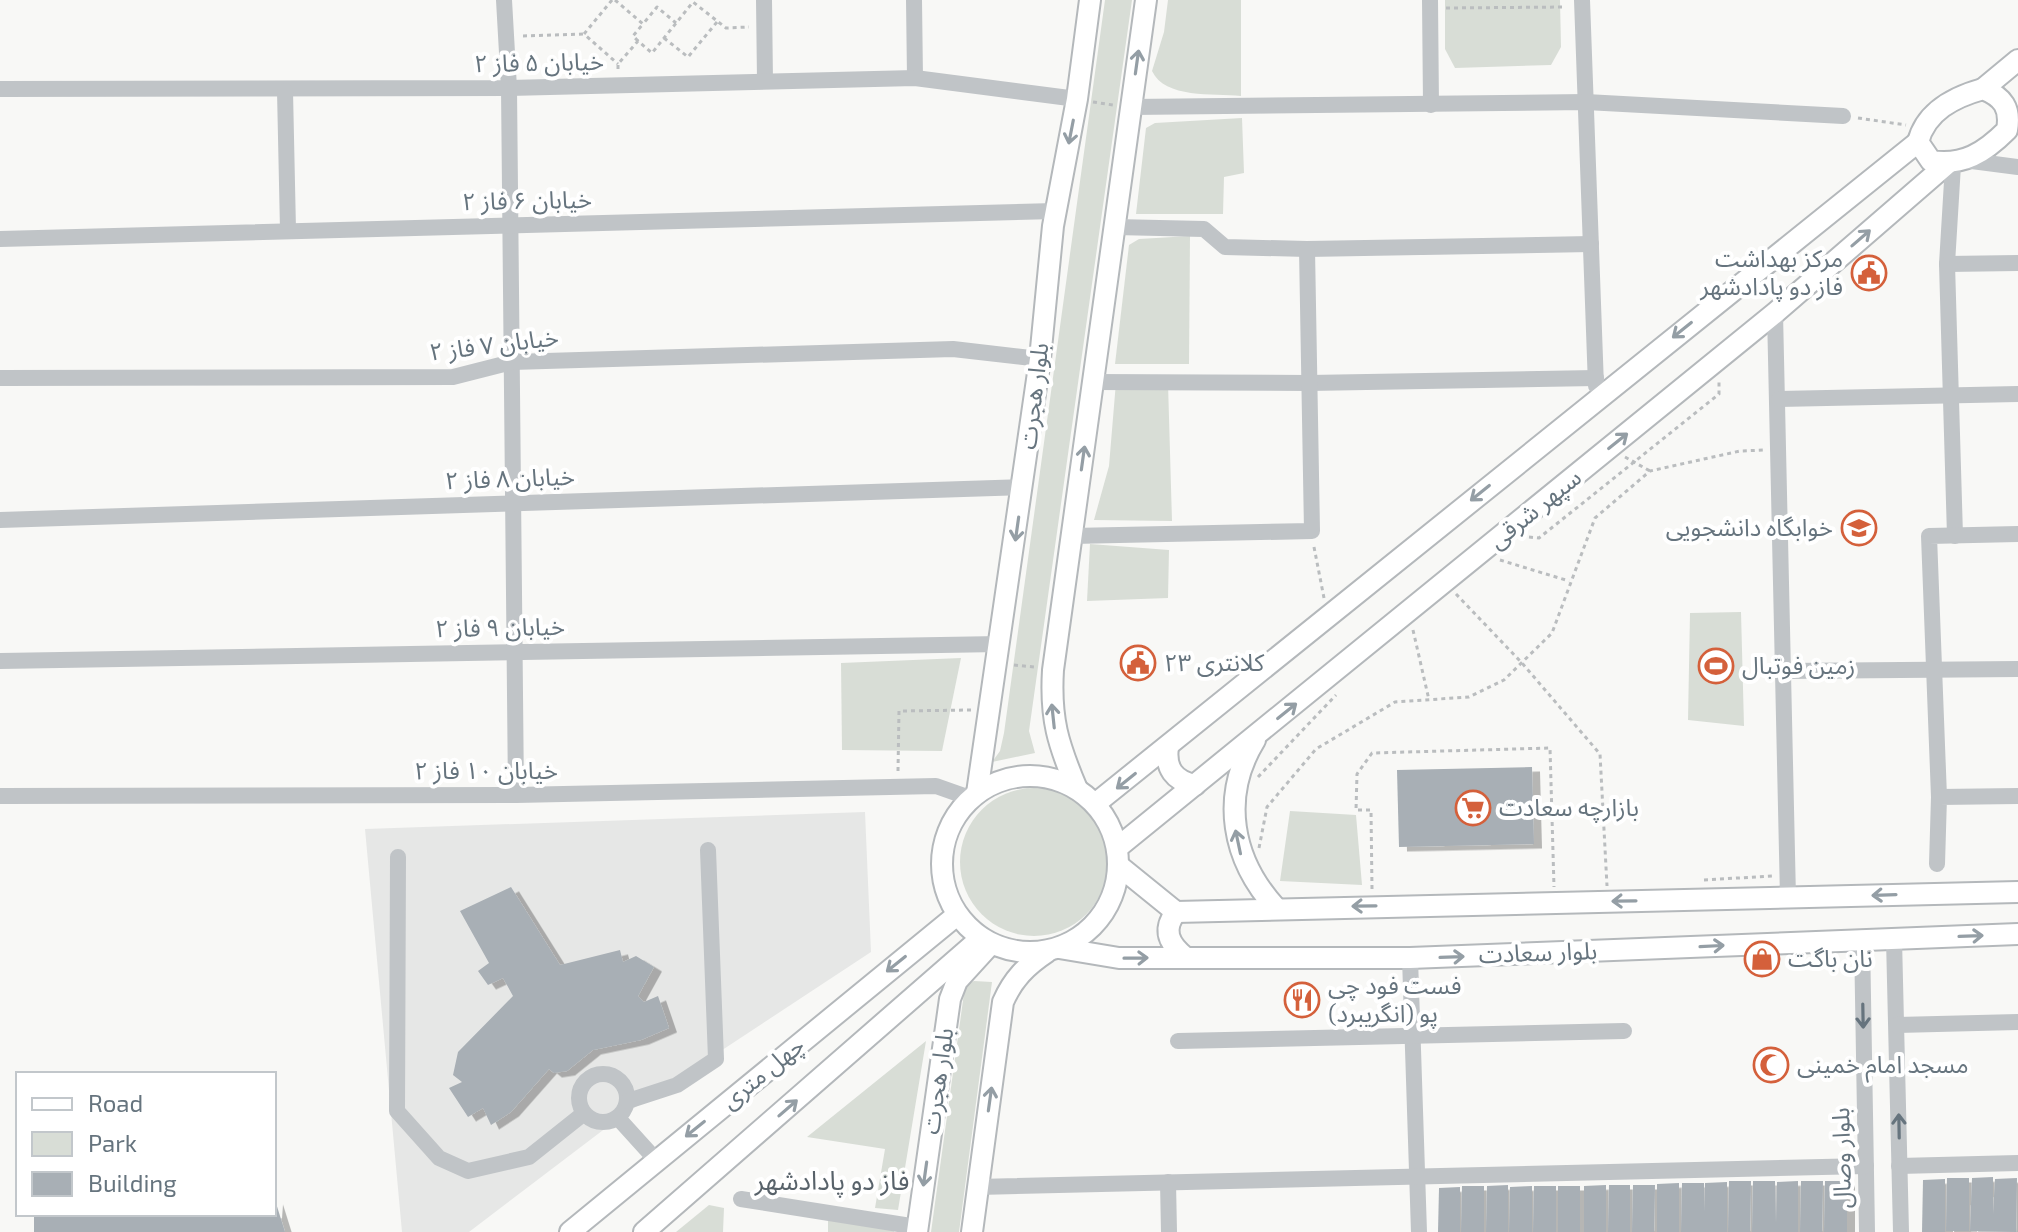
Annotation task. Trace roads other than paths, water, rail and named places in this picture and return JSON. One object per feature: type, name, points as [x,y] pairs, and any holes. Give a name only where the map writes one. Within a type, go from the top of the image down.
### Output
[{"type":"main road","name":"بلوار هجرت","points":[[974,796],[991,710],[1040,359],[1055,211],[1077,99],[1090,0]]},
{"type":"main road","points":[[1077,789],[1056,740],[1051,707],[1053,670],[1146,0]]},
{"type":"main road","points":[[2009,138],[2007,130],[2014,112],[1997,95],[1983,89],[2018,60]]},
{"type":"main road","name":"سپهر شرقی","points":[[1095,804],[1328,617],[1596,388],[1920,135],[1958,96],[1983,89]]},
{"type":"main road","points":[[1920,135],[1931,161],[1955,163]]},
{"type":"main road","name":"سپهر شرقی","points":[[1118,856],[1195,785],[1955,163],[2009,138]]},
{"type":"main road","points":[[1260,733],[1240,771],[1234,813],[1245,865],[1276,908]]},
{"type":"main road","points":[[1168,747],[1167,758],[1175,777],[1195,785]]},
{"type":"main road","points":[[972,1232],[1003,1002],[1012,982],[1027,965],[1054,949],[1095,924],[1116,886],[1118,856],[1109,824],[1095,804],[1077,789],[1038,776],[996,782],[974,796],[954,818],[944,842],[941,867],[945,892],[957,915],[986,941],[1020,952],[1054,949]]},
{"type":"main road","points":[[1118,856],[1176,912],[1169,921],[1168,933],[1172,946],[1185,957]]},
{"type":"main road","name":"بلوار سعادت","points":[[1176,912],[1608,893],[1788,898],[2018,892]]},
{"type":"main road","name":"چهل متری","points":[[570,1232],[957,915]]},
{"type":"main road","name":"بلوار سعادت","points":[[1054,949],[1119,958],[1410,958],[2018,934]]},
{"type":"main road","name":"بلوار هجرت","points":[[917,1230],[950,999],[957,981],[986,941]]},
{"type":"main road","name":"چهل متری","points":[[644,1232],[986,941]]},
{"type":"street","points":[[504,0],[509,88],[516,795]]},
{"type":"street","points":[[764,0],[765,81]]},
{"type":"street","points":[[914,0],[915,78]]},
{"type":"street","points":[[1093,382],[1596,388],[1582,3]]},
{"type":"street","points":[[1430,4],[1431,105]]},
{"type":"street","name":"خیابان ۵ فاز ۲","points":[[0,89],[285,91],[915,78],[1077,99]]},
{"type":"street","points":[[285,91],[288,230]]},
{"type":"street","points":[[1131,107],[1586,102],[1843,116]]},
{"type":"street","points":[[1955,536],[1947,264],[1955,163],[2018,167]]},
{"type":"street","name":"خیابان ۶ فاز ۲","points":[[0,239],[1055,211]]},
{"type":"street","points":[[1115,227],[1204,229],[1225,247],[1307,249],[1591,244]]},
{"type":"street","points":[[1072,536],[1312,531],[1307,249]]},
{"type":"street","points":[[1947,264],[2018,263]]},
{"type":"street","points":[[1775,313],[1788,898]]},
{"type":"street","name":"خیابان ۷ فاز ۲","points":[[0,378],[453,377],[512,362],[953,349],[1040,359]]},
{"type":"street","points":[[1779,399],[2018,394]]},
{"type":"street","name":"خیابان ۸ فاز ۲","points":[[0,520],[1022,487]]},
{"type":"street","points":[[1937,864],[1939,797],[1929,536],[2018,534]]},
{"type":"street","name":"خیابان ۹ فاز ۲","points":[[0,661],[513,651],[999,653]]},
{"type":"street","points":[[1784,671],[2018,669]]},
{"type":"street","name":"خیابان ۱۰ فاز ۲","points":[[0,796],[516,795],[936,786],[974,796]]},
{"type":"street","points":[[1939,797],[2018,796]]},
{"type":"street","points":[[628,1101],[622,1083],[606,1073],[587,1079],[578,1096],[583,1114],[600,1123],[618,1118],[628,1101],[677,1085],[716,1059],[708,850]]},
{"type":"street","points":[[398,857],[397,1111],[439,1158],[468,1171],[529,1157],[583,1114]]},
{"type":"street","name":"بلوار وصال","points":[[1862,938],[1867,1232]]},
{"type":"street","points":[[1894,939],[1901,1232]]},
{"type":"street","points":[[1410,958],[1415,1036],[1419,1232]]},
{"type":"street","points":[[1897,1025],[2018,1022]]},
{"type":"street","points":[[1178,1041],[1624,1031]]},
{"type":"street","points":[[618,1118],[656,1160]]},
{"type":"street","points":[[1899,1166],[2018,1163]]},
{"type":"street","points":[[978,1187],[1866,1166]]},
{"type":"street","points":[[1168,1182],[1169,1232]]},
{"type":"street","points":[[741,1199],[917,1230]]},
{"type":"place","name":"مرکز بهداشت فاز دو پادادشهر","points":[[1869,273]]},
{"type":"place","name":"خوابگاه دانشجویی","points":[[1859,528]]},
{"type":"place","name":"کلانتری ۲۳","points":[[1138,663]]},
{"type":"place","name":"زمین فوتبال","points":[[1716,666]]},
{"type":"place","name":"بازارچه سعادت","points":[[1473,808]]},
{"type":"place","name":"نان باگت","points":[[1762,959]]},
{"type":"place","name":"فست فود چی پو (انگریبرد)","points":[[1302,1000]]},
{"type":"place","name":"مسجد امام خمینی","points":[[1771,1065]]},
{"type":"district","name":"فاز دو پادادشهر","points":[[832,1181]]}]
